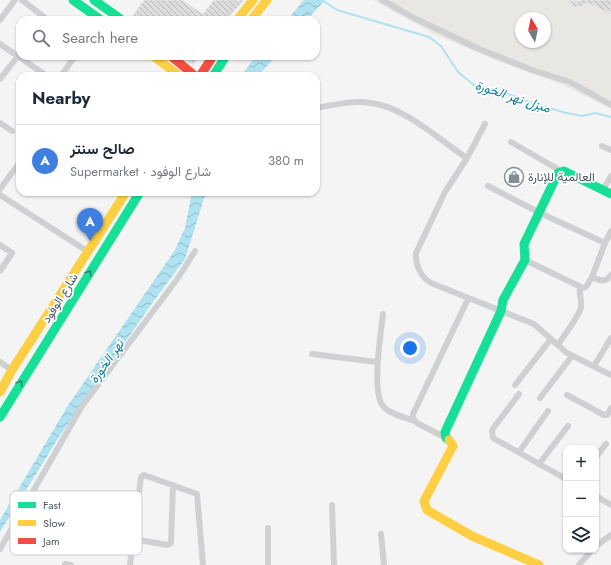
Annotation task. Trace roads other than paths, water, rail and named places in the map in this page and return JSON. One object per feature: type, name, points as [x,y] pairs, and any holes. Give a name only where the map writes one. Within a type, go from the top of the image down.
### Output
[{"type":"street","points":[[0,20],[14,0]]},
{"type":"street","points":[[22,0],[43,16]]},
{"type":"street","points":[[73,0],[95,16]]},
{"type":"street","points":[[94,0],[116,16]]},
{"type":"street","points":[[240,16],[253,0]]},
{"type":"street","points":[[254,16],[267,0]]},
{"type":"street","points":[[382,0],[414,18],[479,49],[532,70],[564,80],[611,105]]},
{"type":"street","points":[[0,44],[16,55]]},
{"type":"street","points":[[0,79],[16,59]]},
{"type":"street","points":[[24,60],[40,72]]},
{"type":"street","points":[[64,72],[72,60]]},
{"type":"street","points":[[165,60],[176,72]]},
{"type":"street","points":[[176,60],[191,72]]},
{"type":"street","points":[[203,72],[210,60]]},
{"type":"street","points":[[216,72],[223,60]]},
{"type":"street","points":[[320,107],[362,102],[388,107],[403,114],[467,158]]},
{"type":"street","points":[[0,123],[12,131]]},
{"type":"street","points":[[485,124],[467,158],[445,192],[416,253],[415,259],[420,272],[426,280],[468,299],[534,324],[572,356],[611,375]]},
{"type":"street","points":[[511,142],[561,171],[564,171],[607,192],[611,176]]},
{"type":"street","points":[[602,146],[611,150]]},
{"type":"street","points":[[0,189],[16,167]]},
{"type":"street","points":[[446,438],[445,432],[501,311],[503,300],[525,260],[524,244],[558,173],[561,171]]},
{"type":"street","points":[[488,186],[540,213],[605,243]]},
{"type":"street","points":[[0,195],[88,251]]},
{"type":"street","name":"شارع الوفود","points":[[0,392],[12,370],[123,196]]},
{"type":"street","name":"شارع الوفود","points":[[0,417],[138,196]]},
{"type":"street","points":[[525,260],[580,288],[586,287],[592,277],[605,243],[611,232]]},
{"type":"street","points":[[0,245],[12,253],[0,271]]},
{"type":"street","points":[[33,491],[82,406],[178,278],[195,252]]},
{"type":"street","points":[[592,277],[601,282],[608,280],[611,275]]},
{"type":"street","points":[[558,345],[579,311],[581,304],[579,297],[580,288]]},
{"type":"street","points":[[414,421],[413,414],[468,299]]},
{"type":"street","points":[[383,314],[377,362],[378,394],[382,406],[387,410],[414,421],[446,438],[453,446],[424,501],[427,510],[472,536],[539,565]]},
{"type":"street","points":[[594,366],[611,338]]},
{"type":"street","points":[[515,384],[551,339]]},
{"type":"street","points":[[312,354],[377,362]]},
{"type":"street","points":[[540,398],[572,356]]},
{"type":"street","points":[[0,362],[12,370]]},
{"type":"street","points":[[519,394],[492,430],[491,435],[563,477]]},
{"type":"street","points":[[567,395],[604,415],[607,415],[611,408]]},
{"type":"street","points":[[519,452],[548,412]]},
{"type":"street","points":[[539,464],[568,426]]},
{"type":"street","points":[[599,453],[606,444]]},
{"type":"street","points":[[140,491],[142,477],[146,475],[196,493],[199,496],[203,565]]},
{"type":"street","points":[[142,540],[167,545],[171,543],[173,485]]},
{"type":"street","points":[[599,498],[611,505]]},
{"type":"street","points":[[332,505],[334,565]]},
{"type":"street","points":[[268,528],[268,565]]},
{"type":"street","points":[[0,549],[10,532]]},
{"type":"street","points":[[380,534],[384,565]]},
{"type":"street","points":[[599,544],[611,535]]},
{"type":"street","points":[[579,565],[589,553]]},
{"type":"street","points":[[130,565],[132,555]]},
{"type":"water","points":[[304,0],[325,0],[311,16],[290,16]]},
{"type":"water","points":[[253,60],[272,60],[262,72],[244,72]]},
{"type":"water","name":"نهر الخورة","points":[[191,196],[205,196],[185,259],[153,302],[59,437],[25,491],[17,491],[67,407],[175,250],[185,228]]},
{"type":"water","name":"نهر الخورة","points":[[10,503],[10,516],[0,532],[0,520]]},
{"type":"waterway","name":"مبزل نهر الخورة","points":[[322,0],[337,10],[429,37],[441,46],[458,72],[474,85],[506,93],[526,101],[566,113],[582,116],[595,113],[611,117]]},
{"type":"place","name":"العالمية للإنارة","points":[[514,177]]},
{"type":"place","name":"صالح سنتر","points":[[90,241]]}]
